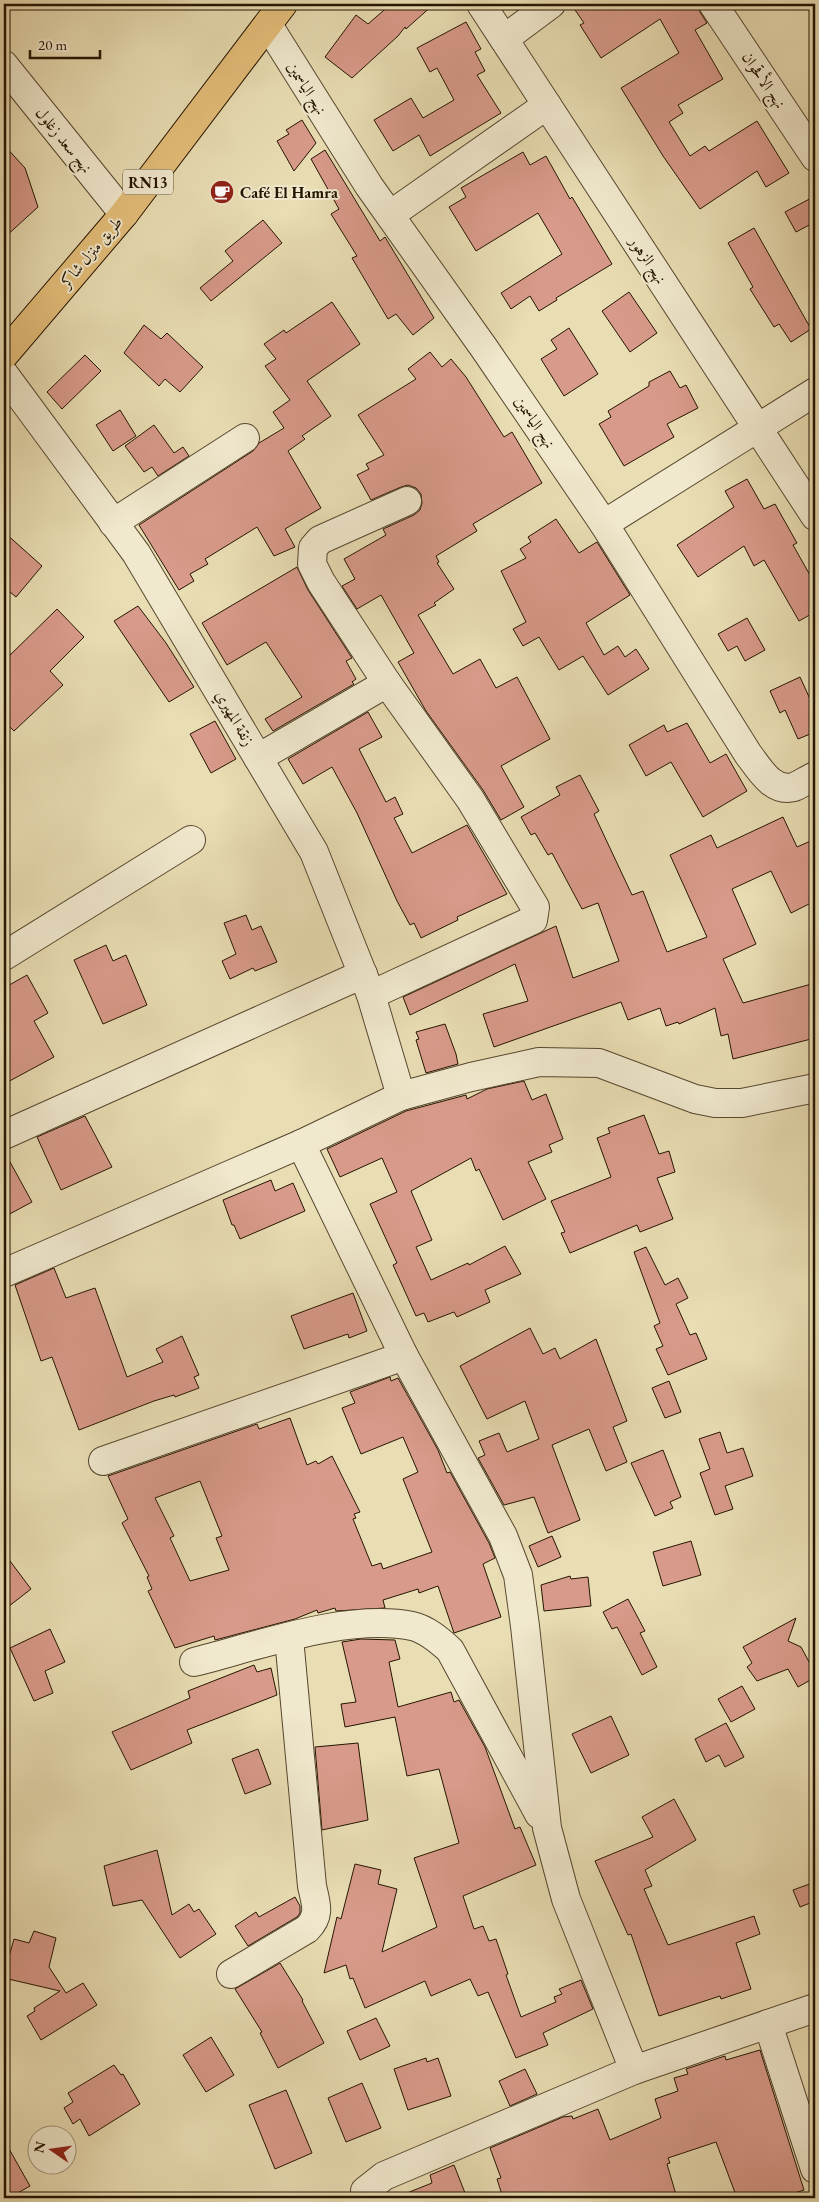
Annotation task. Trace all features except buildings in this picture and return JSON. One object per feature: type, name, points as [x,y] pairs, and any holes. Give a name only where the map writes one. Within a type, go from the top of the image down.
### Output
[{"type":"main road","name":"طريق منزل شاكر","points":[[4,355],[124,214],[276,14]]},
{"type":"street","name":"نهج الزهور","points":[[481,4],[815,516]]},
{"type":"street","points":[[504,39],[551,4]]},
{"type":"street","name":"نهج الأقحوان","points":[[713,4],[815,157]]},
{"type":"street","name":"نهج الياسمين","points":[[276,14],[369,186],[484,348],[604,524],[748,754],[766,778],[778,786],[792,787],[815,776]]},
{"type":"street","name":"نهج سعد زغلول","points":[[4,65],[124,214]]},
{"type":"street","points":[[390,215],[546,105]]},
{"type":"street","name":"زنقة المهيري","points":[[4,374],[136,553],[314,852],[367,985],[401,1096]]},
{"type":"street","points":[[604,524],[815,392]]},
{"type":"street","points":[[113,523],[245,438]]},
{"type":"street","points":[[4,1135],[367,985],[534,920],[535,908],[470,799],[387,683],[321,582],[312,564],[313,548],[320,540],[407,501]]},
{"type":"street","points":[[258,758],[387,683]]},
{"type":"street","points":[[4,956],[190,840]]},
{"type":"street","points":[[4,1273],[300,1144],[401,1096],[471,1077],[539,1062],[599,1062],[695,1099],[715,1102],[742,1103],[815,1088]]},
{"type":"street","points":[[300,1144],[404,1356],[503,1536],[518,1575],[547,1828],[566,1900],[634,2070]]},
{"type":"street","points":[[103,1461],[404,1356]]},
{"type":"street","points":[[194,1662],[339,1625],[377,1624],[413,1626],[435,1636],[450,1650],[547,1828]]},
{"type":"street","points":[[231,1974],[306,1929],[314,1922],[318,1911],[312,1886],[288,1638]]},
{"type":"street","points":[[365,2198],[365,2191],[384,2176],[634,2070],[815,2008]]},
{"type":"street","points":[[768,2024],[815,2170]]},
{"type":"place","name":"Café El Hamra","points":[[222,192]]}]
